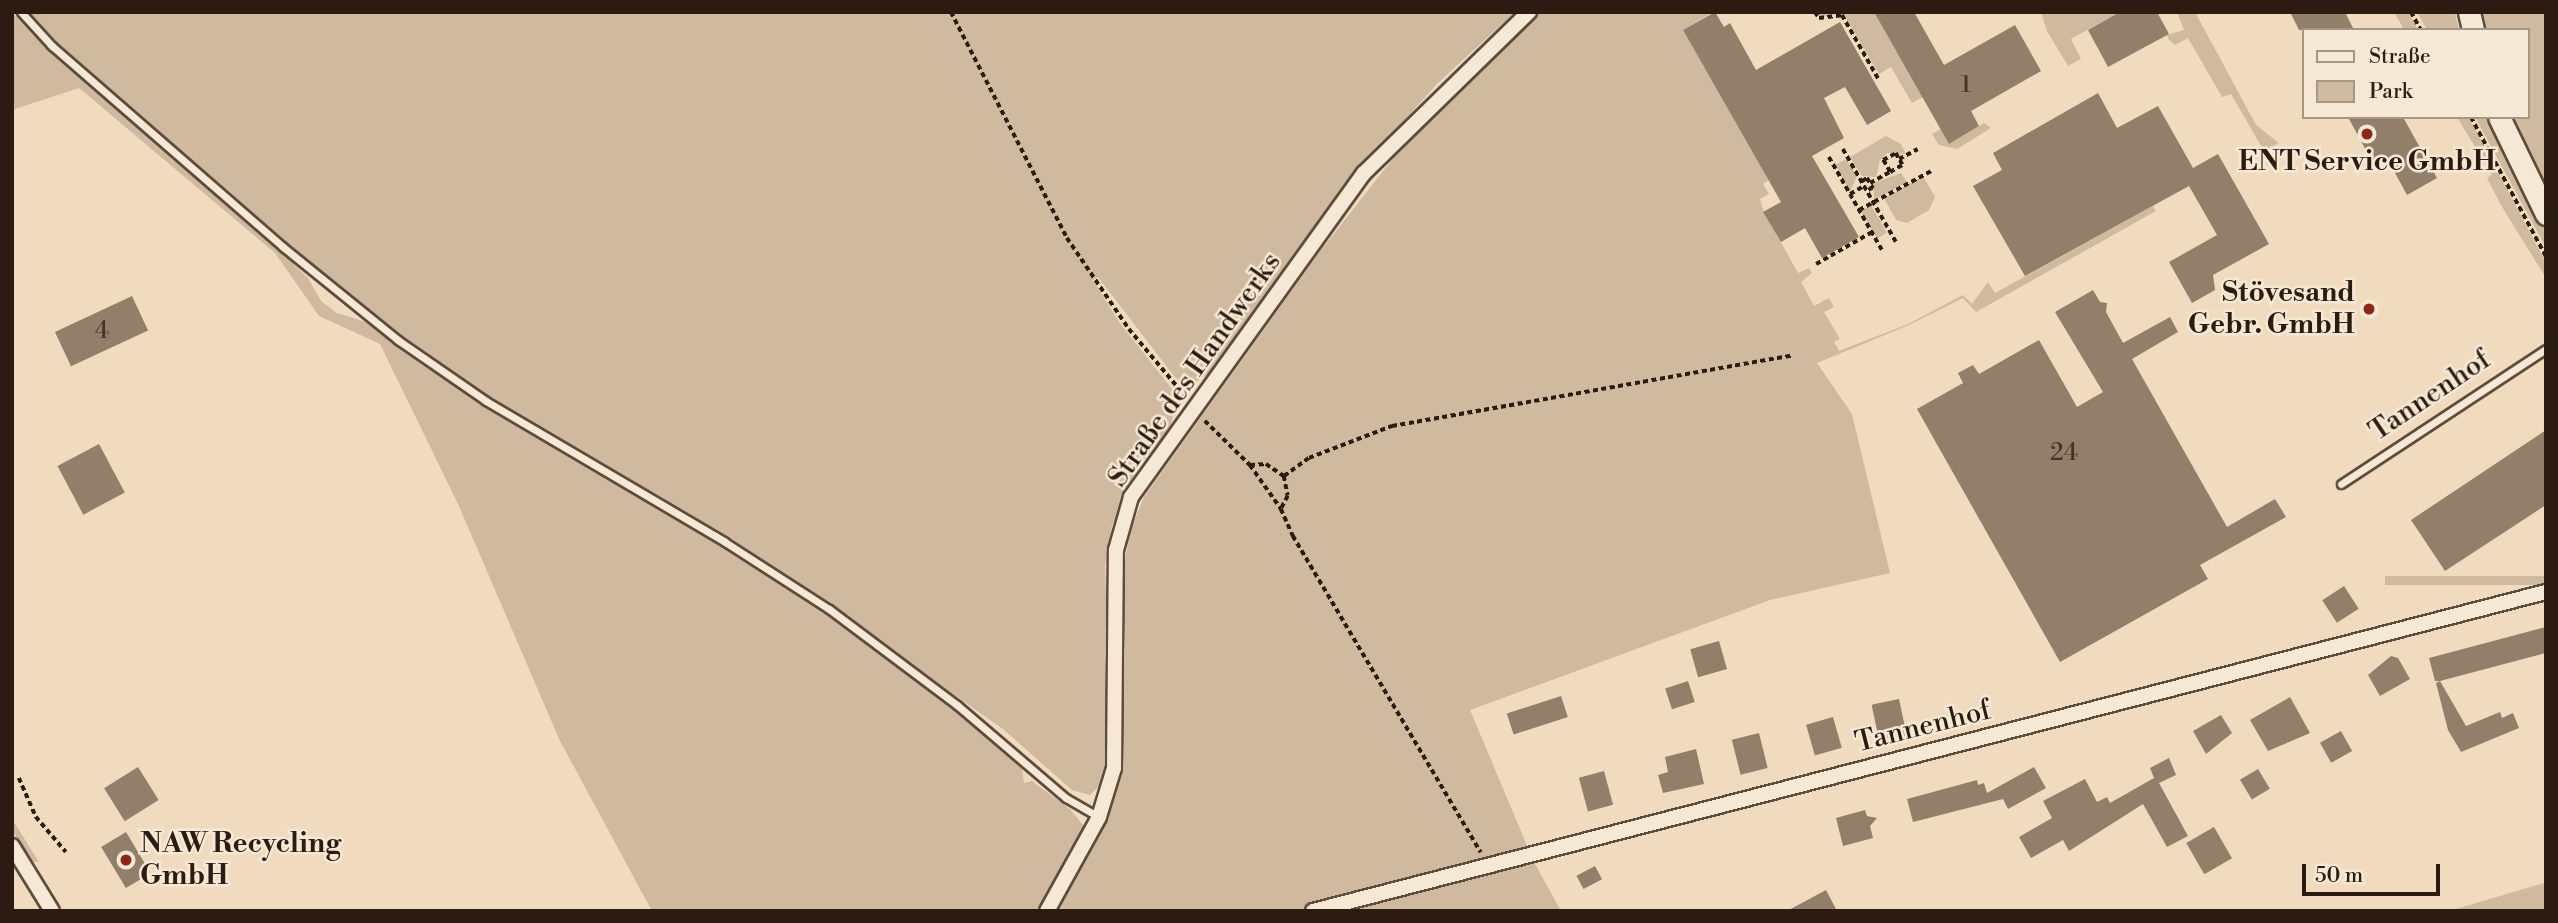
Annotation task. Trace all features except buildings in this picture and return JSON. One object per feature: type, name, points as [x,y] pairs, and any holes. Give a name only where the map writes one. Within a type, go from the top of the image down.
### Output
[{"type":"main road","points":[[2500,119],[2546,214]]},
{"type":"street","name":"Straße des Handwerks","points":[[1047,911],[1099,817],[1114,768],[1117,736],[1113,675],[1116,550],[1131,497],[1364,173],[1529,12]]},
{"type":"street","name":"Tannenhof","points":[[1313,911],[1486,863],[2546,593]]},
{"type":"street","points":[[12,846],[52,911]]},
{"type":"lane","points":[[21,12],[52,46],[283,247],[398,340],[486,401],[725,541],[829,609],[957,705],[1066,798],[1099,817]]},
{"type":"lane","name":"Tannenhof","points":[[2341,484],[2546,349]]},
{"type":"path","points":[[951,12],[1039,191],[1067,238],[1129,329],[1195,409],[1250,466],[1282,509],[1486,863]]},
{"type":"path","points":[[1815,12],[1819,18],[1842,15],[1878,78]]},
{"type":"path","points":[[2411,12],[2420,28]]},
{"type":"path","points":[[2472,119],[2546,256]]},
{"type":"path","points":[[1843,149],[1862,187],[1874,202],[1896,242]]},
{"type":"path","points":[[1899,159],[1918,149]]},
{"type":"path","points":[[1870,183],[1890,172],[1902,165],[1896,153],[1883,160],[1890,172]]},
{"type":"path","points":[[1829,157],[1882,250]]},
{"type":"path","points":[[1859,210],[1931,171]]},
{"type":"path","points":[[1861,181],[1867,178],[1872,188],[1867,191]]},
{"type":"path","points":[[1850,194],[1862,187]]},
{"type":"path","points":[[1816,264],[1872,232]]},
{"type":"path","points":[[1284,476],[1309,458],[1392,426],[1790,356]]},
{"type":"path","points":[[1250,466],[1266,464],[1284,476],[1288,496],[1282,509]]},
{"type":"path","points":[[19,778],[36,817],[66,852]]},
{"type":"green space","points":[[29,12],[1515,12],[1438,83],[1360,169],[1215,368],[1198,381],[1183,384],[1174,376],[1098,277],[1093,280],[1119,322],[1176,394],[1171,427],[1135,471],[1112,526],[1105,566],[1111,738],[1102,783],[1090,795],[1072,790],[1003,729],[729,537],[490,397],[400,336],[287,245],[57,42]]},
{"type":"green space","points":[[1542,12],[1713,12],[1683,30],[1769,180],[1763,184],[1769,194],[1760,199],[1764,212],[1798,273],[1809,268],[1812,273],[1801,282],[1814,306],[1829,298],[1834,307],[1824,312],[1840,339],[1834,342],[1839,351],[1908,324],[1963,295],[1972,304],[1988,282],[1995,293],[2153,206],[2156,211],[1976,312],[1963,298],[1909,325],[1817,363],[1852,414],[1890,573],[1770,600],[1470,710],[1534,862],[1561,911],[1057,911],[1101,829],[1123,771],[1123,568],[1131,529],[1144,497],[1318,254],[1409,138]]},
{"type":"green space","points":[[1817,12],[1874,12],[1923,97],[1912,103],[1891,67],[1879,74],[1843,13],[1820,17]]},
{"type":"green space","points":[[2041,12],[2120,12],[2071,39],[2081,59],[2068,66],[2047,31]]},
{"type":"green space","points":[[2177,12],[2195,12],[2256,125],[2279,143],[2264,151],[2231,94],[2222,97],[2188,38],[2175,45],[2169,40],[2167,35],[2184,30]]},
{"type":"green space","points":[[2394,12],[2408,12],[2417,28],[2403,28]]},
{"type":"green space","points":[[2417,12],[2455,12],[2459,28],[2426,28]]},
{"type":"green space","points":[[2481,12],[2546,12],[2546,191],[2513,119],[2530,119],[2530,28],[2484,28]]},
{"type":"green space","points":[[12,13],[282,253],[308,278],[321,301],[337,313],[366,322],[483,406],[723,545],[827,614],[954,709],[1022,768],[1024,783],[1032,781],[1070,809],[1083,825],[1082,836],[1038,911],[652,911],[560,741],[458,504],[380,344],[319,316],[275,253],[79,88],[12,110]]},
{"type":"green space","points":[[2458,119],[2469,119],[2474,127],[2546,263],[2546,278],[2502,207],[2487,178],[2492,175]]},
{"type":"green space","points":[[2476,119],[2487,119],[2546,233],[2546,248]]},
{"type":"green space","points":[[1984,123],[1991,128],[1957,149],[1939,145],[1932,134],[1941,129],[1949,144]]},
{"type":"green space","points":[[1886,136],[1901,144],[1906,154],[1887,153],[1880,160],[1876,177],[1862,176],[1850,157]]},
{"type":"green space","points":[[1846,159],[1857,176],[1850,192],[1835,165]]},
{"type":"green space","points":[[1901,173],[1907,182],[1874,200],[1874,183]]},
{"type":"green space","points":[[1923,176],[1935,197],[1929,210],[1907,223],[1896,220],[1884,198]]},
{"type":"green space","points":[[1871,205],[1887,233],[1877,239],[1861,211]]},
{"type":"green space","points":[[2385,576],[2546,576],[2546,585],[2385,585]]},
{"type":"green space","points":[[12,819],[39,862],[31,861],[12,830]]},
{"type":"green space","points":[[2546,883],[2546,911],[2449,911],[2537,885]]},
{"type":"place","name":"ENT Service GmbH","points":[[2367,134]]},
{"type":"place","name":"Stövesand Gebr. GmbH","points":[[2369,309]]},
{"type":"place","name":"NAW Recycling GmbH","points":[[126,860]]}]
